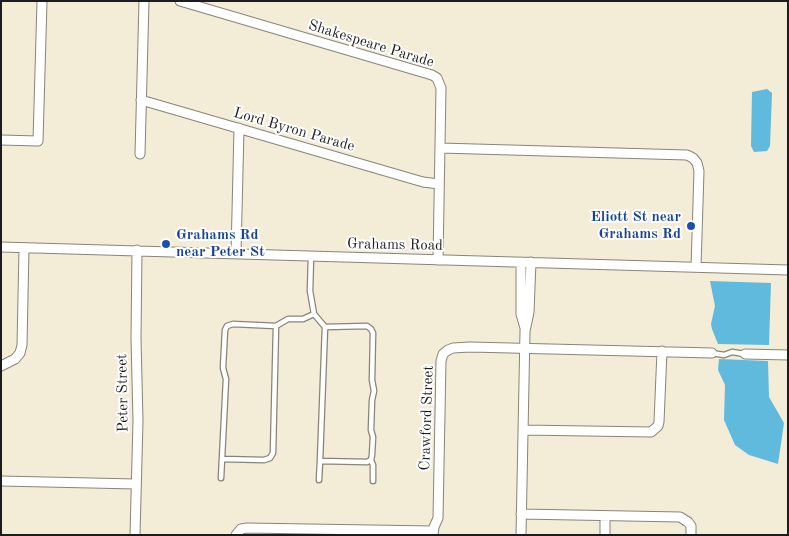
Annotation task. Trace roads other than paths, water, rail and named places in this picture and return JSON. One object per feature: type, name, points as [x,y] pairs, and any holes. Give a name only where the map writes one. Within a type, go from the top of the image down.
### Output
[{"type":"street","points":[[1,140],[38,141],[42,1]]},
{"type":"street","points":[[140,154],[144,1]]},
{"type":"street","name":"Shakespeare Parade","points":[[180,1],[437,78],[441,88],[438,260]]},
{"type":"street","name":"Lord Byron Parade","points":[[141,100],[423,182],[439,184]]},
{"type":"street","points":[[236,254],[239,128]]},
{"type":"street","points":[[440,148],[687,156],[697,163],[699,171],[696,268]]},
{"type":"street","name":"Grahams Road","points":[[1,247],[788,270]]},
{"type":"street","points":[[1,366],[15,359],[20,353],[22,346],[24,248]]},
{"type":"street","name":"Peter Street","points":[[135,535],[138,421],[136,338],[137,250]]},
{"type":"street","points":[[522,262],[521,314],[525,331]]},
{"type":"street","points":[[521,535],[525,331],[529,312],[531,262]]},
{"type":"street","name":"Crawford Street","points":[[433,533],[438,518],[443,354],[453,348],[525,349]]},
{"type":"street","points":[[525,349],[712,352]]},
{"type":"street","points":[[523,430],[651,432],[658,426],[659,422],[662,352]]},
{"type":"street","points":[[745,354],[788,355]]},
{"type":"street","points":[[1,481],[136,484]]},
{"type":"street","points":[[521,514],[680,517],[688,522],[691,535]]},
{"type":"street","points":[[605,535],[606,517]]},
{"type":"street","points":[[236,535],[242,529],[247,528],[354,533],[433,533]]},
{"type":"lane","points":[[311,257],[310,292],[314,314],[325,327],[319,480]]},
{"type":"lane","points":[[221,478],[226,379],[223,368],[225,330],[227,326],[233,324],[276,326],[288,319],[303,319],[314,314]]},
{"type":"lane","points":[[222,460],[264,460],[270,458],[273,453],[276,326]]},
{"type":"lane","points":[[325,327],[366,326],[373,333],[372,380],[374,391],[371,430],[373,481]]},
{"type":"lane","points":[[712,352],[724,355],[732,352],[745,354]]},
{"type":"lane","points":[[320,462],[363,463],[371,460]]},
{"type":"water","points":[[767,89],[772,93],[770,146],[767,151],[754,152],[751,146],[752,92]]},
{"type":"water","points":[[710,281],[771,283],[769,345],[718,344],[711,324],[715,306]]},
{"type":"water","points":[[719,359],[768,361],[769,397],[784,423],[778,464],[749,455],[735,445],[724,420],[725,385],[718,370]]},
{"type":"place","name":"Eliott St near Grahams Rd","points":[[691,226]]},
{"type":"place","name":"Grahams Rd near Peter St","points":[[166,244]]}]
